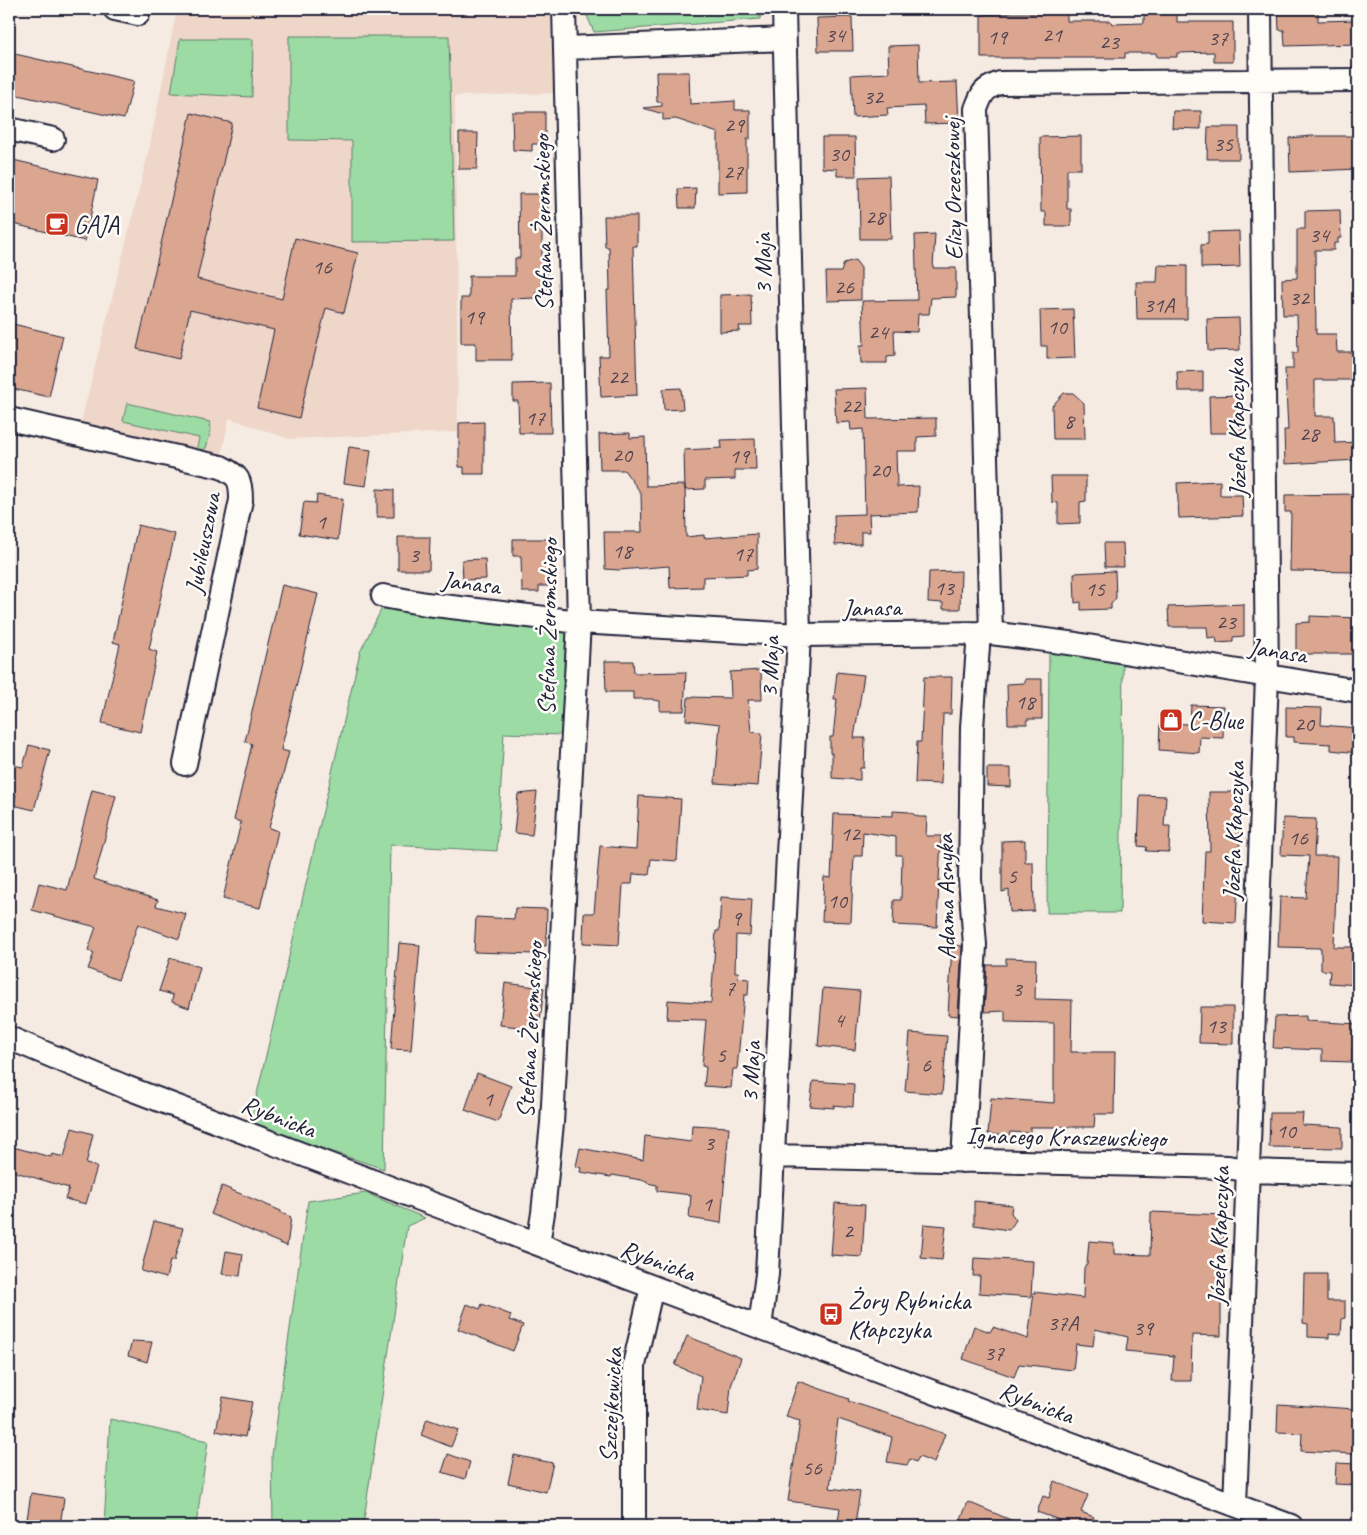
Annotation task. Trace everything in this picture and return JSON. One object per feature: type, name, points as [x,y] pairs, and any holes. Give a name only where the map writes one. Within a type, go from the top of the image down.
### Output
[{"type":"street","points":[[115,9],[138,14]]},
{"type":"street","name":"Stefana Żeromskiego","points":[[538,1244],[552,1123],[579,622],[564,9]]},
{"type":"street","name":"3 Maja","points":[[760,1327],[767,1274],[798,635],[784,9]]},
{"type":"street","name":"Józefa Kłapczyka","points":[[1235,1505],[1266,677],[1260,9]]},
{"type":"street","points":[[566,48],[784,39]]},
{"type":"street","name":"Elizy Orzeszkowej","points":[[985,633],[976,109],[982,94],[989,87],[1000,83],[1358,80]]},
{"type":"street","points":[[9,129],[53,139]]},
{"type":"street","name":"Jubileuszowa","points":[[9,419],[221,467],[237,476],[241,485],[241,500],[185,764]]},
{"type":"street","name":"Janasa","points":[[384,596],[426,604],[579,622],[798,635],[985,633],[1076,644],[1358,691]]},
{"type":"street","name":"Adama Asnyka","points":[[963,1161],[975,945],[970,879],[972,727],[985,633]]},
{"type":"street","name":"Rybnicka","points":[[9,1038],[128,1088],[652,1287],[1291,1526]]},
{"type":"street","name":"Ignacego Kraszewskiego","points":[[773,1156],[1228,1167],[1248,1171],[1358,1174]]},
{"type":"street","name":"Szczejkowicka","points":[[634,1526],[634,1366],[652,1287]]},
{"type":"shaded area","points":[[177,9],[550,9],[554,93],[455,96],[458,432],[289,439],[229,418],[221,458],[80,426],[148,154]]},
{"type":"green space","points":[[584,9],[761,9],[760,19],[594,32]]},
{"type":"green space","points":[[289,36],[449,36],[454,241],[352,242],[352,141],[289,140]]},
{"type":"green space","points":[[180,39],[253,39],[252,97],[171,93]]},
{"type":"green space","points":[[127,403],[210,422],[211,430],[206,448],[196,452],[199,438],[123,421]]},
{"type":"green space","points":[[383,606],[571,630],[563,735],[504,733],[497,851],[390,845],[384,1169],[250,1124],[360,652]]},
{"type":"green space","points":[[1049,652],[1123,663],[1120,913],[1047,913]]},
{"type":"green space","points":[[366,1193],[425,1218],[407,1226],[363,1526],[273,1526],[272,1455],[308,1201]]},
{"type":"green space","points":[[110,1419],[208,1441],[196,1526],[104,1526]]},
{"type":"building","points":[[1037,9],[1067,9],[1067,21],[1111,21],[1112,24],[1144,23],[1144,9],[1177,10],[1177,22],[1233,22],[1233,62],[1214,62],[1214,52],[1177,53],[1177,57],[1157,57],[1156,53],[1125,53],[1125,58],[981,58],[981,15],[1034,13]]},
{"type":"building","points":[[1278,9],[1318,9],[1318,21],[1358,20],[1358,44],[1285,46],[1284,30],[1279,30]]},
{"type":"building","points":[[852,17],[853,51],[818,51],[817,18]]},
{"type":"building","points":[[918,45],[919,83],[957,82],[959,123],[925,124],[924,106],[887,108],[888,115],[853,117],[851,75],[889,73],[888,46]]},
{"type":"building","points":[[15,54],[134,81],[124,119],[9,93],[9,60],[13,61]]},
{"type":"building","points":[[656,72],[689,72],[690,104],[735,101],[735,110],[750,110],[750,139],[747,139],[747,192],[718,193],[718,133],[676,119],[663,120],[663,114],[643,108],[662,106],[662,102],[657,102]]},
{"type":"building","points":[[1173,111],[1201,111],[1201,129],[1172,128]]},
{"type":"building","points":[[512,112],[545,112],[545,144],[532,144],[532,151],[513,150]]},
{"type":"building","points":[[191,113],[232,123],[197,279],[282,299],[295,238],[358,253],[344,313],[326,308],[299,418],[257,408],[274,330],[190,310],[179,359],[137,349]]},
{"type":"building","points":[[1208,127],[1239,127],[1239,159],[1207,159]]},
{"type":"building","points":[[459,133],[478,133],[477,169],[459,169]]},
{"type":"building","points":[[1081,136],[1081,169],[1067,169],[1067,209],[1071,209],[1071,226],[1046,226],[1046,212],[1041,212],[1040,137]]},
{"type":"building","points":[[1358,136],[1358,169],[1290,172],[1289,138]]},
{"type":"building","points":[[822,137],[855,137],[856,176],[837,176],[837,169],[822,168]]},
{"type":"building","points":[[9,159],[98,180],[85,241],[9,223]]},
{"type":"building","points":[[889,176],[891,239],[860,239],[859,177]]},
{"type":"building","points":[[696,188],[695,208],[679,208],[678,189]]},
{"type":"building","points":[[519,194],[547,194],[548,211],[542,211],[542,257],[547,257],[548,292],[535,293],[535,298],[511,299],[512,360],[476,360],[476,343],[461,343],[461,298],[469,298],[469,276],[515,276],[515,258],[520,258]]},
{"type":"building","points":[[1340,210],[1341,238],[1338,238],[1338,243],[1334,243],[1334,250],[1315,250],[1316,334],[1336,334],[1337,352],[1358,352],[1358,380],[1315,380],[1315,416],[1334,416],[1335,443],[1358,442],[1358,460],[1285,464],[1284,430],[1288,430],[1285,369],[1293,369],[1293,353],[1298,353],[1297,315],[1283,315],[1282,279],[1297,278],[1297,229],[1305,229],[1305,211]]},
{"type":"building","points":[[604,216],[637,216],[637,246],[633,246],[637,395],[601,397],[599,356],[609,356],[607,290],[610,290],[609,247],[605,247]]},
{"type":"building","points":[[1239,231],[1240,267],[1201,268],[1201,245],[1208,244],[1208,232]]},
{"type":"building","points":[[935,234],[933,268],[956,268],[956,297],[931,298],[929,314],[918,314],[917,332],[894,331],[895,356],[887,357],[887,363],[861,363],[860,345],[864,345],[862,301],[917,300],[915,235]]},
{"type":"building","points":[[855,260],[861,268],[861,300],[827,301],[826,272],[841,272],[844,263]]},
{"type":"building","points":[[1158,265],[1187,266],[1187,319],[1137,319],[1136,282],[1157,282]]},
{"type":"building","points":[[751,294],[752,326],[739,326],[740,331],[720,332],[720,295]]},
{"type":"building","points":[[1073,309],[1075,358],[1047,359],[1047,346],[1041,346],[1040,310]]},
{"type":"building","points":[[1239,318],[1240,350],[1208,351],[1207,319]]},
{"type":"building","points":[[9,323],[63,336],[49,397],[9,388]]},
{"type":"building","points":[[1203,371],[1203,391],[1178,391],[1177,372]]},
{"type":"building","points":[[550,383],[551,433],[519,433],[518,401],[513,401],[513,384]]},
{"type":"building","points":[[681,388],[683,409],[664,410],[663,389]]},
{"type":"building","points":[[867,388],[868,419],[936,418],[936,436],[917,437],[917,451],[896,451],[897,487],[919,486],[918,512],[869,514],[870,532],[861,532],[861,544],[835,545],[834,515],[865,514],[863,429],[851,430],[850,422],[836,423],[834,389]]},
{"type":"building","points":[[1064,393],[1073,393],[1084,403],[1085,439],[1053,439],[1052,406]]},
{"type":"building","points":[[1241,395],[1242,433],[1210,433],[1209,396]]},
{"type":"building","points":[[484,422],[484,474],[464,474],[464,467],[459,467],[459,423]]},
{"type":"building","points":[[630,433],[630,438],[645,437],[646,486],[685,485],[686,537],[704,535],[704,538],[757,534],[757,569],[747,570],[747,575],[703,577],[703,587],[670,588],[669,566],[619,570],[605,569],[604,532],[642,532],[641,493],[624,470],[600,470],[599,434]]},
{"type":"building","points":[[755,439],[756,470],[735,470],[735,479],[705,480],[705,489],[685,490],[684,450],[722,448],[721,440]]},
{"type":"building","points":[[349,447],[371,450],[366,486],[344,483]]},
{"type":"building","points":[[1051,476],[1086,476],[1086,501],[1080,502],[1080,523],[1058,524],[1058,503],[1052,502]]},
{"type":"building","points":[[1220,481],[1220,495],[1242,495],[1243,516],[1179,518],[1177,483]]},
{"type":"building","points":[[377,489],[394,490],[394,517],[377,517]]},
{"type":"building","points":[[1355,494],[1355,529],[1358,529],[1358,572],[1290,571],[1291,512],[1285,512],[1285,495]]},
{"type":"building","points":[[317,495],[343,499],[338,540],[299,534],[304,502],[316,503]]},
{"type":"building","points":[[138,525],[175,534],[149,649],[157,652],[140,732],[102,723],[120,644],[113,642]]},
{"type":"building","points":[[398,537],[430,537],[429,570],[398,570]]},
{"type":"building","points":[[513,539],[553,539],[553,586],[539,586],[539,592],[522,592],[521,556],[513,556]]},
{"type":"building","points":[[1104,543],[1123,543],[1124,567],[1105,567]]},
{"type":"building","points":[[485,559],[486,579],[463,580],[462,560]]},
{"type":"building","points":[[961,571],[960,609],[943,609],[943,603],[928,602],[929,572]]},
{"type":"building","points":[[1115,571],[1116,598],[1111,604],[1111,609],[1081,610],[1081,602],[1075,603],[1074,573]]},
{"type":"building","points":[[282,585],[318,594],[281,750],[289,752],[269,828],[278,831],[260,908],[223,899],[241,822],[234,820],[252,744],[245,741]]},
{"type":"building","points":[[1244,604],[1244,636],[1233,637],[1233,642],[1217,643],[1216,637],[1208,638],[1207,627],[1169,627],[1168,607]]},
{"type":"building","points":[[1310,616],[1358,618],[1358,654],[1296,654],[1296,623],[1310,622]]},
{"type":"building","points":[[605,661],[633,661],[634,673],[686,672],[684,711],[660,711],[660,701],[633,699],[633,692],[606,692]]},
{"type":"building","points":[[761,670],[762,700],[748,700],[751,732],[762,733],[758,786],[715,783],[720,724],[686,720],[688,697],[731,698],[730,672]]},
{"type":"building","points":[[837,672],[864,675],[854,738],[865,738],[864,768],[860,768],[860,780],[832,778],[830,737],[833,737],[837,699],[834,699]]},
{"type":"building","points":[[924,677],[952,677],[951,714],[943,714],[941,784],[915,783],[917,742],[921,742]]},
{"type":"building","points":[[1025,679],[1042,679],[1042,719],[1027,719],[1027,724],[1008,724],[1007,684],[1025,683]]},
{"type":"building","points":[[1191,705],[1224,706],[1223,738],[1200,737],[1199,753],[1159,750],[1160,723],[1190,724]]},
{"type":"building","points":[[1286,707],[1322,708],[1321,725],[1358,728],[1358,753],[1331,750],[1331,744],[1294,742],[1294,737],[1286,737]]},
{"type":"building","points":[[29,745],[50,750],[34,810],[13,805],[16,795],[9,793],[12,765],[23,767]]},
{"type":"building","points":[[987,768],[1011,768],[1011,787],[987,786]]},
{"type":"building","points":[[92,790],[116,796],[94,879],[158,900],[156,906],[186,914],[179,939],[138,924],[118,980],[88,969],[94,953],[88,950],[96,927],[32,910],[39,883],[67,890]]},
{"type":"building","points":[[537,792],[532,835],[514,833],[518,794]]},
{"type":"building","points":[[1209,792],[1242,792],[1236,923],[1202,921],[1205,851],[1210,851]]},
{"type":"building","points":[[1140,795],[1166,796],[1164,826],[1170,826],[1169,852],[1146,851],[1147,847],[1138,846]]},
{"type":"building","points":[[639,796],[681,799],[677,861],[651,859],[649,875],[633,874],[632,884],[623,884],[619,945],[583,943],[584,913],[594,913],[600,846],[636,849]]},
{"type":"building","points":[[893,811],[909,812],[919,817],[927,817],[926,836],[941,836],[937,927],[893,925],[894,900],[901,900],[902,855],[896,855],[896,837],[863,832],[862,856],[854,856],[851,922],[822,921],[824,877],[831,878],[834,814],[893,816]]},
{"type":"building","points":[[1283,818],[1316,819],[1314,856],[1337,856],[1334,947],[1358,947],[1358,985],[1329,983],[1330,971],[1321,970],[1321,948],[1278,947],[1280,897],[1306,898],[1309,856],[1281,855]]},
{"type":"building","points":[[1025,840],[1025,862],[1033,862],[1034,911],[1010,912],[1009,890],[1002,892],[1002,841]]},
{"type":"building","points":[[721,897],[752,899],[750,936],[736,935],[735,972],[739,972],[738,978],[749,979],[748,995],[744,995],[737,1069],[733,1069],[731,1088],[704,1086],[706,1067],[702,1066],[706,1020],[667,1019],[668,1000],[711,1003],[716,931],[719,931]]},
{"type":"building","points":[[515,908],[547,909],[546,946],[535,945],[535,954],[474,952],[476,917],[514,919]]},
{"type":"building","points":[[399,943],[420,945],[411,1050],[391,1049]]},
{"type":"building","points":[[952,945],[962,946],[958,1016],[948,1015]]},
{"type":"building","points":[[170,958],[200,967],[189,1008],[172,1002],[173,995],[159,991]]},
{"type":"building","points":[[1006,958],[1036,959],[1035,999],[1072,1000],[1071,1052],[1115,1052],[1114,1114],[1095,1114],[1094,1127],[1030,1127],[1030,1133],[1010,1132],[1009,1136],[988,1134],[991,1098],[1054,1103],[1054,1023],[1005,1022],[1005,1011],[984,1012],[987,965],[1006,965]]},
{"type":"building","points":[[505,983],[544,988],[539,1029],[500,1025]]},
{"type":"building","points":[[823,988],[860,991],[855,1050],[818,1046]]},
{"type":"building","points":[[1200,1007],[1233,1007],[1233,1044],[1199,1043]]},
{"type":"building","points":[[1306,1016],[1306,1021],[1358,1024],[1358,1049],[1352,1049],[1352,1062],[1322,1061],[1322,1050],[1273,1048],[1275,1017]]},
{"type":"building","points":[[910,1033],[947,1036],[942,1094],[905,1091]]},
{"type":"building","points":[[477,1073],[511,1086],[498,1122],[465,1110]]},
{"type":"building","points":[[813,1081],[854,1084],[853,1107],[834,1105],[834,1108],[810,1106]]},
{"type":"building","points":[[1270,1113],[1303,1113],[1302,1125],[1342,1127],[1342,1148],[1269,1147]]},
{"type":"building","points":[[692,1125],[729,1127],[721,1223],[689,1218],[691,1195],[657,1191],[657,1185],[647,1183],[647,1181],[580,1172],[581,1168],[576,1166],[580,1148],[643,1160],[645,1136],[691,1142]]},
{"type":"building","points":[[72,1128],[93,1134],[86,1164],[97,1167],[86,1204],[65,1199],[69,1188],[9,1170],[9,1146],[51,1157],[52,1154],[64,1157]]},
{"type":"building","points":[[222,1186],[291,1217],[287,1246],[211,1214]]},
{"type":"building","points":[[974,1201],[1012,1205],[1011,1213],[1016,1220],[1009,1230],[974,1225]]},
{"type":"building","points":[[835,1203],[865,1205],[862,1257],[831,1255]]},
{"type":"building","points":[[1151,1212],[1225,1215],[1220,1288],[1221,1336],[1192,1335],[1191,1381],[1172,1381],[1174,1356],[1126,1351],[1128,1337],[1095,1329],[1093,1346],[1076,1344],[1073,1370],[1019,1364],[1014,1377],[963,1359],[974,1326],[990,1332],[993,1327],[1028,1339],[1034,1292],[1083,1298],[1084,1268],[1087,1264],[1089,1241],[1114,1243],[1114,1254],[1150,1255]]},
{"type":"building","points":[[154,1221],[183,1228],[174,1261],[170,1261],[166,1278],[141,1271]]},
{"type":"building","points":[[924,1224],[946,1226],[942,1260],[921,1258]]},
{"type":"building","points":[[226,1251],[243,1254],[240,1276],[222,1274]]},
{"type":"building","points":[[974,1258],[1033,1261],[1031,1297],[979,1293],[980,1276],[973,1276]]},
{"type":"building","points":[[1304,1274],[1327,1274],[1327,1301],[1345,1301],[1345,1318],[1342,1319],[1341,1335],[1329,1334],[1329,1338],[1308,1337],[1308,1324],[1303,1323]]},
{"type":"building","points":[[467,1304],[480,1309],[482,1304],[511,1315],[509,1320],[523,1325],[513,1351],[458,1329]]},
{"type":"building","points":[[687,1336],[741,1358],[731,1386],[728,1415],[697,1410],[701,1376],[675,1365]]},
{"type":"building","points":[[132,1341],[152,1342],[147,1362],[128,1356]]},
{"type":"building","points":[[798,1381],[849,1399],[848,1401],[945,1434],[934,1463],[919,1457],[916,1462],[910,1459],[907,1465],[887,1462],[892,1437],[838,1419],[830,1488],[860,1492],[855,1523],[838,1521],[840,1508],[788,1501],[800,1421],[786,1417]]},
{"type":"building","points":[[223,1397],[252,1402],[245,1437],[216,1431]]},
{"type":"building","points":[[1278,1404],[1355,1409],[1353,1454],[1301,1451],[1302,1433],[1277,1432]]},
{"type":"building","points":[[427,1419],[458,1430],[451,1447],[421,1435]]},
{"type":"building","points":[[448,1454],[470,1462],[465,1479],[442,1472]]},
{"type":"building","points":[[514,1455],[553,1463],[546,1492],[508,1483]]},
{"type":"building","points":[[1336,1463],[1357,1464],[1356,1485],[1335,1484]]},
{"type":"building","points":[[1054,1481],[1088,1495],[1081,1512],[1094,1517],[1090,1526],[1076,1526],[1037,1512],[1043,1496],[1049,1498]]},
{"type":"building","points":[[31,1493],[64,1498],[60,1526],[26,1526]]},
{"type":"building","points":[[968,1502],[1025,1526],[958,1526]]},
{"type":"place","name":"GAJA","points":[[57,224]]},
{"type":"place","name":"C-Blue","points":[[1171,720]]},
{"type":"place","name":"Żory Rybnicka Kłapczyka","points":[[831,1314]]}]
